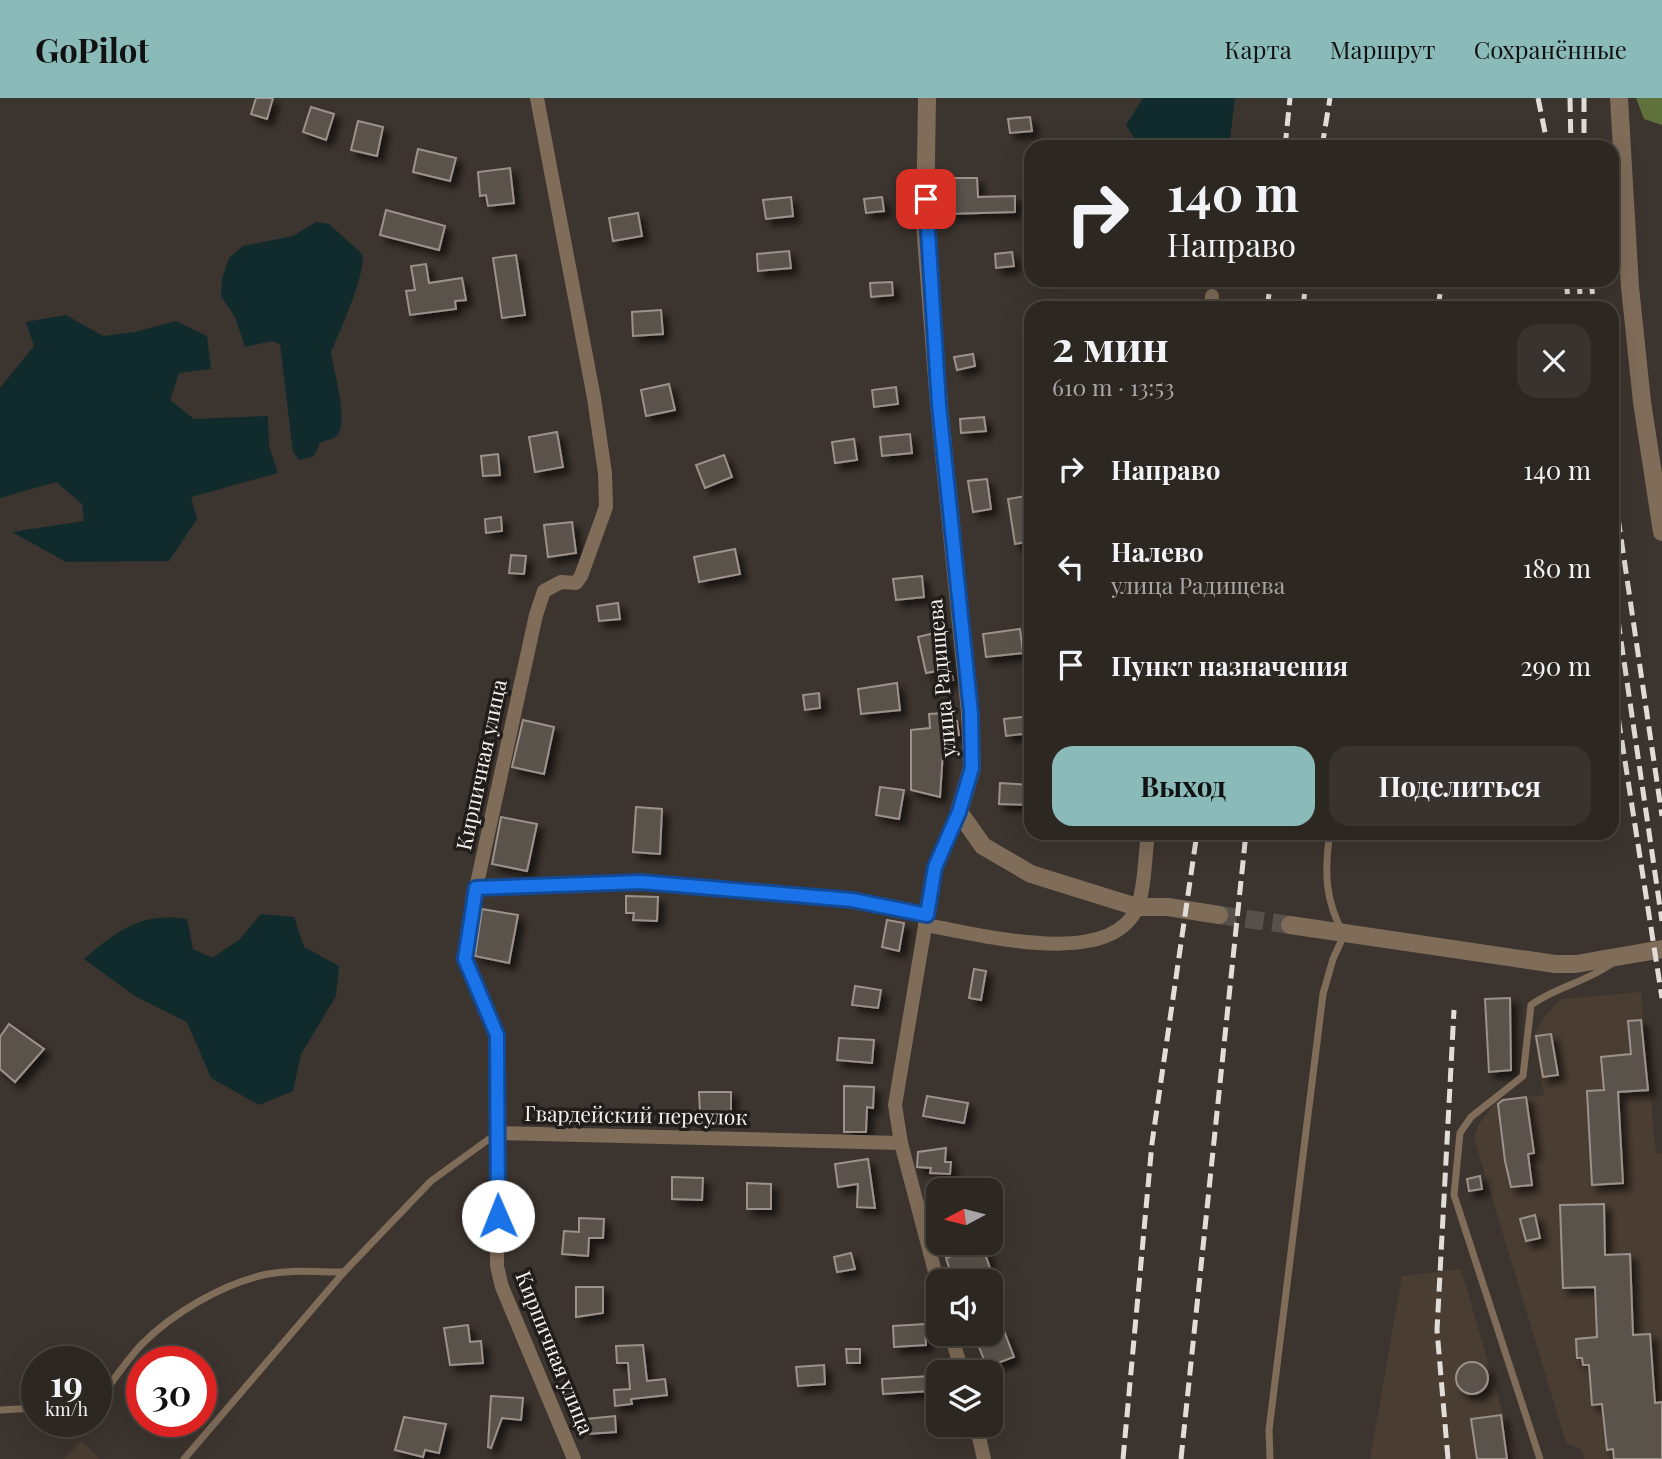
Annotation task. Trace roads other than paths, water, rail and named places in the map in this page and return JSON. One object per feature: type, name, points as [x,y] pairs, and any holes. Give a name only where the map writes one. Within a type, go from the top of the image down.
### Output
[{"type":"street","name":"Кирпичная улица","points":[[537,98],[594,398],[605,473],[606,507],[581,576],[576,583],[561,582],[544,591],[536,615],[476,888],[465,959],[497,1035],[497,1266],[502,1287],[574,1459]]},
{"type":"street","name":"улица Радищева","points":[[927,98],[926,237],[939,405],[971,713],[972,768],[959,812],[935,867],[895,1105],[901,1143],[934,1269]]},
{"type":"street","points":[[1619,98],[1630,287],[1642,402],[1662,532]]},
{"type":"street","points":[[959,812],[983,846],[1006,862],[1031,874],[1137,907],[1168,907],[1219,915]]},
{"type":"street","points":[[926,920],[1044,943],[1076,944],[1104,937],[1124,924],[1137,907],[1147,840]]},
{"type":"street","points":[[1290,925],[1555,964],[1662,949]]},
{"type":"street","name":"Гвардейский переулок","points":[[497,1133],[901,1143]]},
{"type":"street","points":[[979,1437],[984,1458]]},
{"type":"lane","points":[[1270,1459],[1272,1403],[1323,993],[1344,934],[1328,899],[1325,865],[1329,840]]},
{"type":"lane","points":[[476,888],[641,882],[852,900],[926,920]]},
{"type":"lane","points":[[1540,1459],[1454,1195],[1460,1133],[1471,1116],[1523,1076],[1531,1005],[1546,994],[1595,975],[1620,957]]},
{"type":"lane","name":"Гвардейский переулок","points":[[184,1459],[344,1272],[431,1181],[497,1133]]},
{"type":"lane","points":[[112,1383],[142,1344],[171,1321],[230,1286],[263,1275],[294,1271],[344,1272]]},
{"type":"lane","points":[[0,1410],[21,1409]]},
{"type":"water","points":[[1143,98],[1235,98],[1230,140],[1136,140],[1126,125]]},
{"type":"water","points":[[316,222],[329,224],[362,254],[362,263],[351,303],[331,352],[340,397],[340,431],[335,437],[320,443],[314,456],[299,460],[293,452],[280,344],[272,341],[245,347],[235,317],[221,296],[222,279],[229,258],[243,246],[293,236]]},
{"type":"water","points":[[66,315],[103,336],[135,332],[176,321],[207,336],[211,369],[179,373],[170,400],[194,419],[268,416],[269,446],[278,473],[191,497],[197,519],[169,561],[66,562],[12,532],[84,521],[82,504],[56,482],[0,498],[0,388],[34,346],[26,322]]},
{"type":"water","points":[[261,914],[294,917],[304,947],[339,966],[336,996],[301,1054],[293,1091],[259,1105],[211,1078],[187,1022],[135,996],[84,959],[119,932],[156,918],[187,919],[193,949],[212,958],[239,940]]},
{"type":"tunnel","points":[[1219,915],[1290,925]]},
{"type":"railway","points":[[1286,140],[1290,98]]},
{"type":"railway","points":[[1323,140],[1330,98]]},
{"type":"railway","points":[[1538,98],[1547,140]]},
{"type":"railway","points":[[1570,98],[1571,140]]},
{"type":"railway","points":[[1584,98],[1584,140]]},
{"type":"railway","points":[[1268,301],[1270,287]]},
{"type":"railway","points":[[1304,301],[1305,287]]},
{"type":"railway","points":[[1439,301],[1441,287]]},
{"type":"railway","points":[[1567,287],[1568,301]]},
{"type":"railway","points":[[1580,287],[1580,301]]},
{"type":"railway","points":[[1592,287],[1593,301]]},
{"type":"railway","points":[[1619,524],[1662,816]]},
{"type":"railway","points":[[1619,627],[1662,921]]},
{"type":"railway","points":[[1619,723],[1662,998]]},
{"type":"railway","points":[[1123,1459],[1152,1143],[1196,840]]},
{"type":"railway","points":[[1181,1459],[1245,840]]},
{"type":"railway","points":[[1448,1459],[1437,1330],[1454,1010]]}]
